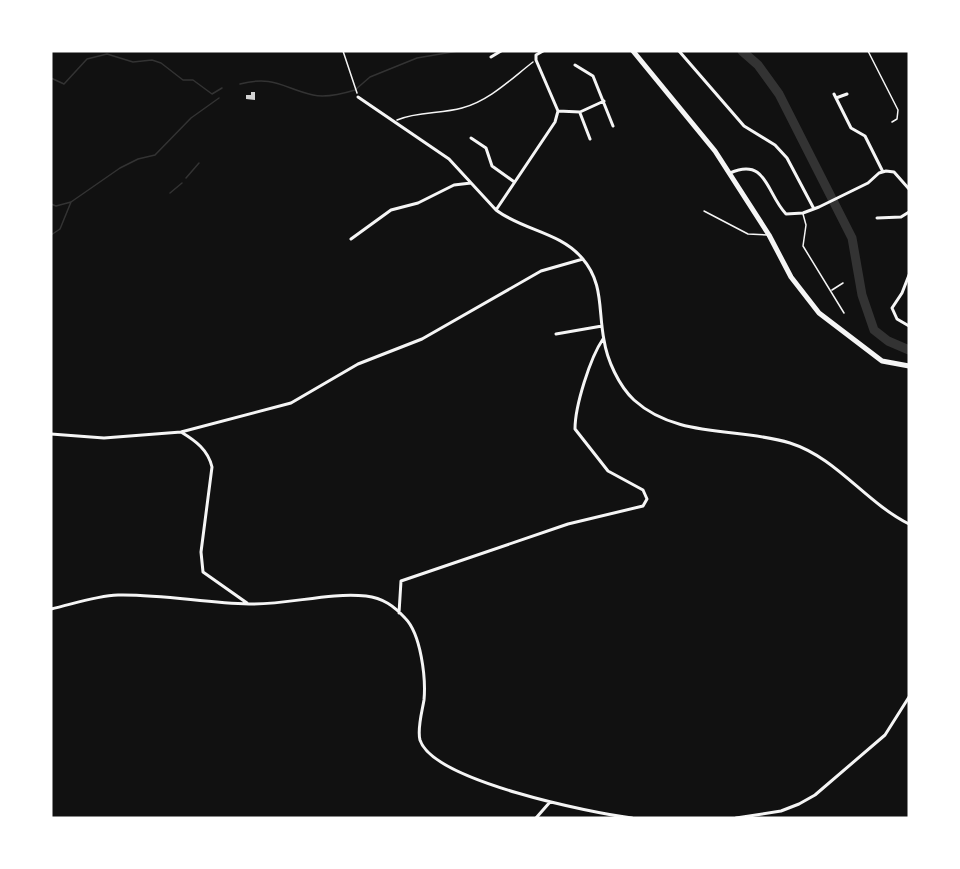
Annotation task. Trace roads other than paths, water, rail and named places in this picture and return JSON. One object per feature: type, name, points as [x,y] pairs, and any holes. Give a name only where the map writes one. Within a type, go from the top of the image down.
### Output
[{"type":"main road","points":[[633,51],[715,151],[769,235],[790,277],[819,313],[882,361],[909,366]]},
{"type":"street","points":[[491,57],[501,51]]},
{"type":"street","points":[[496,210],[513,181],[555,122],[558,111],[532,51]]},
{"type":"street","points":[[536,58],[543,51]]},
{"type":"street","points":[[679,51],[744,126],[775,145],[787,158],[814,209]]},
{"type":"street","points":[[575,65],[593,76],[613,126]]},
{"type":"street","points":[[847,94],[835,96],[851,128],[866,136],[883,172]]},
{"type":"street","points":[[358,97],[449,159],[496,210],[508,219],[542,232],[571,248],[583,259],[594,276],[601,296],[603,339],[619,380],[639,404],[683,426],[758,436],[810,451],[837,468],[880,506],[909,524]]},
{"type":"street","points":[[558,111],[580,112],[604,101]]},
{"type":"street","points":[[580,112],[590,139]]},
{"type":"street","points":[[471,138],[486,148],[492,166],[513,181]]},
{"type":"street","points":[[729,173],[744,167],[759,172],[778,206],[786,214],[803,213],[819,207],[868,183],[883,172],[894,172],[909,189]]},
{"type":"street","points":[[351,238],[391,210],[418,203],[454,185],[471,183]]},
{"type":"street","points":[[877,218],[901,216],[909,212]]},
{"type":"street","points":[[51,434],[104,438],[181,432],[301,400],[350,368],[422,339],[542,271],[583,259]]},
{"type":"street","points":[[909,274],[902,293],[892,308],[897,319],[909,326]]},
{"type":"street","points":[[556,334],[602,326]]},
{"type":"street","points":[[399,613],[401,580],[568,524],[643,506],[647,499],[643,490],[608,471],[575,429],[586,383],[603,339]]},
{"type":"street","points":[[181,432],[202,447],[213,467],[201,552],[203,572],[249,604]]},
{"type":"street","points":[[51,609],[116,595],[249,604],[368,596],[387,602],[407,620],[424,670],[420,740],[426,750],[442,765],[512,791],[550,802],[632,818]]},
{"type":"street","points":[[736,818],[781,811],[815,795],[885,735],[909,697]]},
{"type":"street","points":[[536,818],[550,802]]},
{"type":"lane","points":[[704,211],[748,234],[769,235]]},
{"type":"lane","points":[[803,213],[806,225],[803,246],[844,313]]},
{"type":"lane","points":[[831,290],[843,283]]},
{"type":"waterway","points":[[355,90],[370,77],[417,58],[458,51]]},
{"type":"waterway","points":[[742,51],[758,65],[779,94],[852,238],[862,295],[874,330],[888,341],[909,350]]},
{"type":"waterway","points":[[51,78],[64,84],[87,59],[107,54],[133,62],[152,60],[161,63],[183,80],[193,80],[212,94],[222,88]]},
{"type":"waterway","points":[[240,84],[270,82],[318,96],[355,90]]},
{"type":"waterway","points":[[51,204],[56,206],[71,202],[120,168],[138,159],[155,155],[191,118],[219,98]]},
{"type":"waterway","points":[[186,178],[199,163]]},
{"type":"waterway","points":[[170,193],[182,183]]},
{"type":"waterway","points":[[51,235],[60,229],[71,202]]}]
